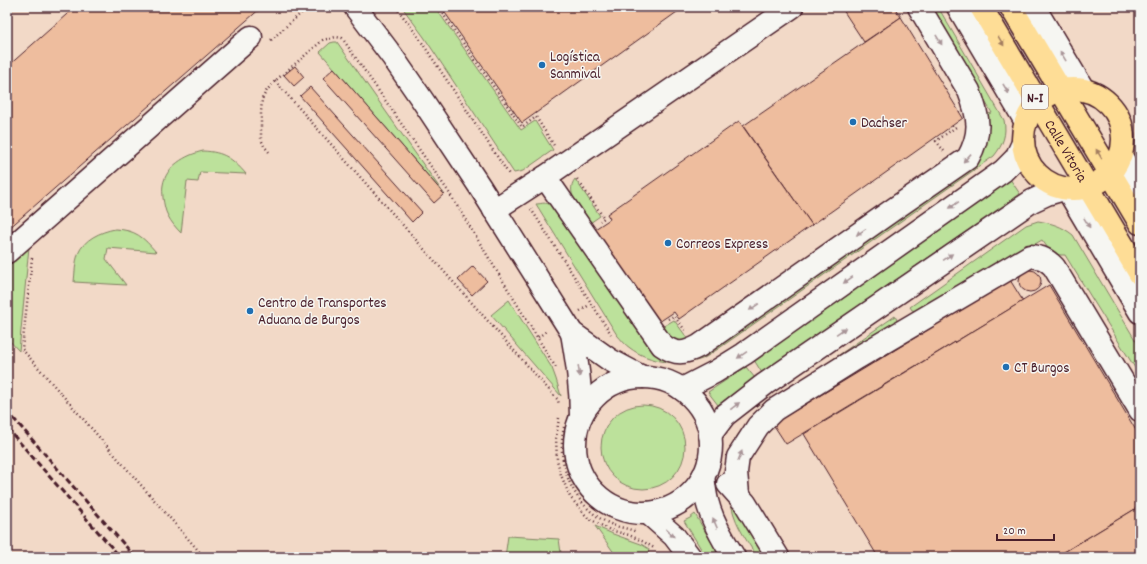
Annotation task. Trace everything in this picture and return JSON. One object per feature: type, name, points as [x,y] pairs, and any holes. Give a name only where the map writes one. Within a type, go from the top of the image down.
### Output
[{"type":"highway","name":"Calle Vitoria","points":[[981,7],[1140,274]]},
{"type":"highway","name":"Calle Vitoria","points":[[1011,7],[1060,90],[1116,165],[1140,224]]},
{"type":"highway","points":[[1082,89],[1097,94],[1109,103],[1116,112],[1121,122],[1124,137],[1123,148],[1116,165],[1098,183],[1089,187],[1066,189],[1048,183],[1036,173],[1028,161],[1025,152],[1024,132],[1030,113],[1038,103],[1045,97],[1060,90],[1082,89]]},
{"type":"street","points":[[354,7],[392,56],[423,101],[480,187],[572,333],[610,360],[642,377]]},
{"type":"street","points":[[494,210],[545,177],[792,7]]},
{"type":"street","points":[[545,177],[662,345],[674,352],[681,353],[689,351],[699,346],[968,158],[975,146],[978,134],[978,121],[973,102],[969,91],[919,7]]},
{"type":"street","points":[[682,389],[715,372],[744,354],[1003,171],[1016,158],[1024,132],[958,7]]},
{"type":"street","points":[[1034,7],[1082,89]]},
{"type":"street","points":[[7,252],[251,37]]},
{"type":"street","points":[[1116,165],[1140,189]]},
{"type":"street","points":[[710,435],[725,415],[771,379],[1032,201],[1047,194],[1066,189],[1140,312]]},
{"type":"street","points":[[778,557],[745,502],[732,489],[738,457],[758,426],[774,410],[857,358],[905,319],[1030,256],[1040,257],[1048,261],[1054,267],[1140,410]]},
{"type":"street","points":[[572,333],[581,392],[573,418],[576,431],[575,446],[577,462],[583,476],[592,490],[603,500],[617,508],[632,512],[648,513],[664,509],[680,502],[693,490],[703,476],[708,463],[710,435],[704,418],[695,402],[682,389],[670,382],[656,378],[642,377],[630,378],[617,382],[606,387],[596,395],[588,405],[573,418]]},
{"type":"street","points":[[703,476],[710,512],[718,531],[734,557]]},
{"type":"street","points":[[648,513],[674,536],[690,557]]},
{"type":"path","points":[[396,7],[417,35],[521,192],[614,340]]},
{"type":"path","points":[[438,7],[522,127],[536,117],[558,150]]},
{"type":"path","points":[[269,152],[261,139],[262,99],[267,90],[275,81],[323,40],[336,37],[342,38],[448,191],[557,372]]},
{"type":"path","points":[[275,81],[558,400],[559,408]]},
{"type":"path","points":[[22,349],[204,557]]},
{"type":"path","points":[[560,412],[556,438],[557,460],[570,497],[588,518],[610,530],[644,542],[657,549]]},
{"type":"path","points":[[573,418],[561,439],[562,458],[568,478],[576,495],[593,513],[612,524],[640,533]]},
{"type":"shaded area","points":[[7,7],[1140,7],[1140,557],[7,557]]},
{"type":"green space","points":[[402,7],[435,7],[521,130],[535,121],[553,150],[523,171],[514,173],[424,37]]},
{"type":"green space","points":[[928,7],[938,7],[1004,120],[1004,139],[994,156],[704,358],[684,363],[665,362],[646,357],[637,353],[626,345],[617,335],[536,204],[546,203],[552,206],[559,214],[574,238],[579,237],[667,357],[980,157],[986,145],[987,130],[984,115],[992,113]]},
{"type":"green space","points":[[337,42],[444,194],[320,52],[330,43]]},
{"type":"green space","points":[[203,151],[222,154],[232,160],[246,174],[200,172],[198,182],[187,181],[181,233],[172,223],[166,212],[163,198],[163,185],[168,172],[172,167],[190,155]]},
{"type":"green space","points":[[575,179],[600,216],[590,223],[575,202],[572,184]]},
{"type":"green space","points":[[1010,179],[1020,194],[762,373],[754,360]]},
{"type":"green space","points":[[1038,221],[1056,225],[1073,235],[1140,348],[1140,376],[1065,255],[1053,255],[1042,240],[923,309],[916,311],[912,310],[910,307],[1026,225]]},
{"type":"green space","points":[[115,229],[128,231],[138,235],[143,238],[156,252],[108,248],[106,259],[126,285],[74,282],[77,257],[84,244],[98,234]]},
{"type":"green space","points":[[29,247],[19,351],[7,338],[7,266]]},
{"type":"green space","points":[[509,300],[552,368],[561,396],[491,315]]},
{"type":"green space","points":[[895,316],[897,323],[735,441],[737,436],[754,414]]},
{"type":"green space","points":[[674,320],[688,339],[677,340],[670,336],[662,327]]},
{"type":"green space","points":[[746,367],[755,378],[718,405],[708,392]]},
{"type":"green space","points":[[643,405],[659,408],[673,417],[682,431],[685,447],[682,463],[673,477],[659,486],[643,489],[627,486],[613,477],[604,463],[601,447],[604,431],[613,417],[627,408]]},
{"type":"green space","points":[[730,497],[765,557],[757,557],[744,535],[736,521],[731,506]]},
{"type":"green space","points":[[695,514],[717,552],[709,557],[706,557],[684,521]]},
{"type":"green space","points":[[595,526],[641,544],[649,549],[647,557],[617,557]]},
{"type":"green space","points":[[508,536],[559,539],[561,557],[505,557]]},
{"type":"building","points":[[75,7],[262,7],[7,230],[7,67]]},
{"type":"building","name":"Logística Sanmival","points":[[441,7],[684,7],[522,123]]},
{"type":"building","points":[[841,7],[894,7],[901,17],[864,42]]},
{"type":"building","name":"Dachser","points":[[901,17],[963,118],[812,225],[743,126]]},
{"type":"building","points":[[295,66],[304,77],[294,86],[284,75]]},
{"type":"building","points":[[334,68],[444,194],[434,203],[323,78]]},
{"type":"building","points":[[310,87],[422,212],[412,222],[300,96]]},
{"type":"building","points":[[739,121],[812,225],[679,319],[674,312],[659,322],[595,229],[610,219],[607,214]]},
{"type":"building","points":[[473,266],[487,281],[472,295],[458,280]]},
{"type":"building","points":[[1026,270],[1034,270],[1041,277],[1041,285],[1034,292],[1026,292],[1019,285],[1019,277]]},
{"type":"building","points":[[1010,280],[1023,301],[786,444],[773,424]]},
{"type":"building","name":"CT Burgos","points":[[1049,285],[1140,437],[1140,506],[1056,557],[878,557],[804,434]]},
{"type":"building","points":[[1140,506],[1140,557],[1056,557]]},
{"type":"railway","points":[[7,411],[135,557]]},
{"type":"railway","points":[[7,428],[120,557]]},
{"type":"place","name":"Logística Sanmival","points":[[542,65]]},
{"type":"place","name":"Dachser","points":[[853,122]]},
{"type":"place","name":"Correos Express","points":[[668,243]]},
{"type":"place","name":"Centro de Transportes Aduana de Burgos","points":[[250,311]]},
{"type":"place","name":"CT Burgos","points":[[1006,367]]}]
